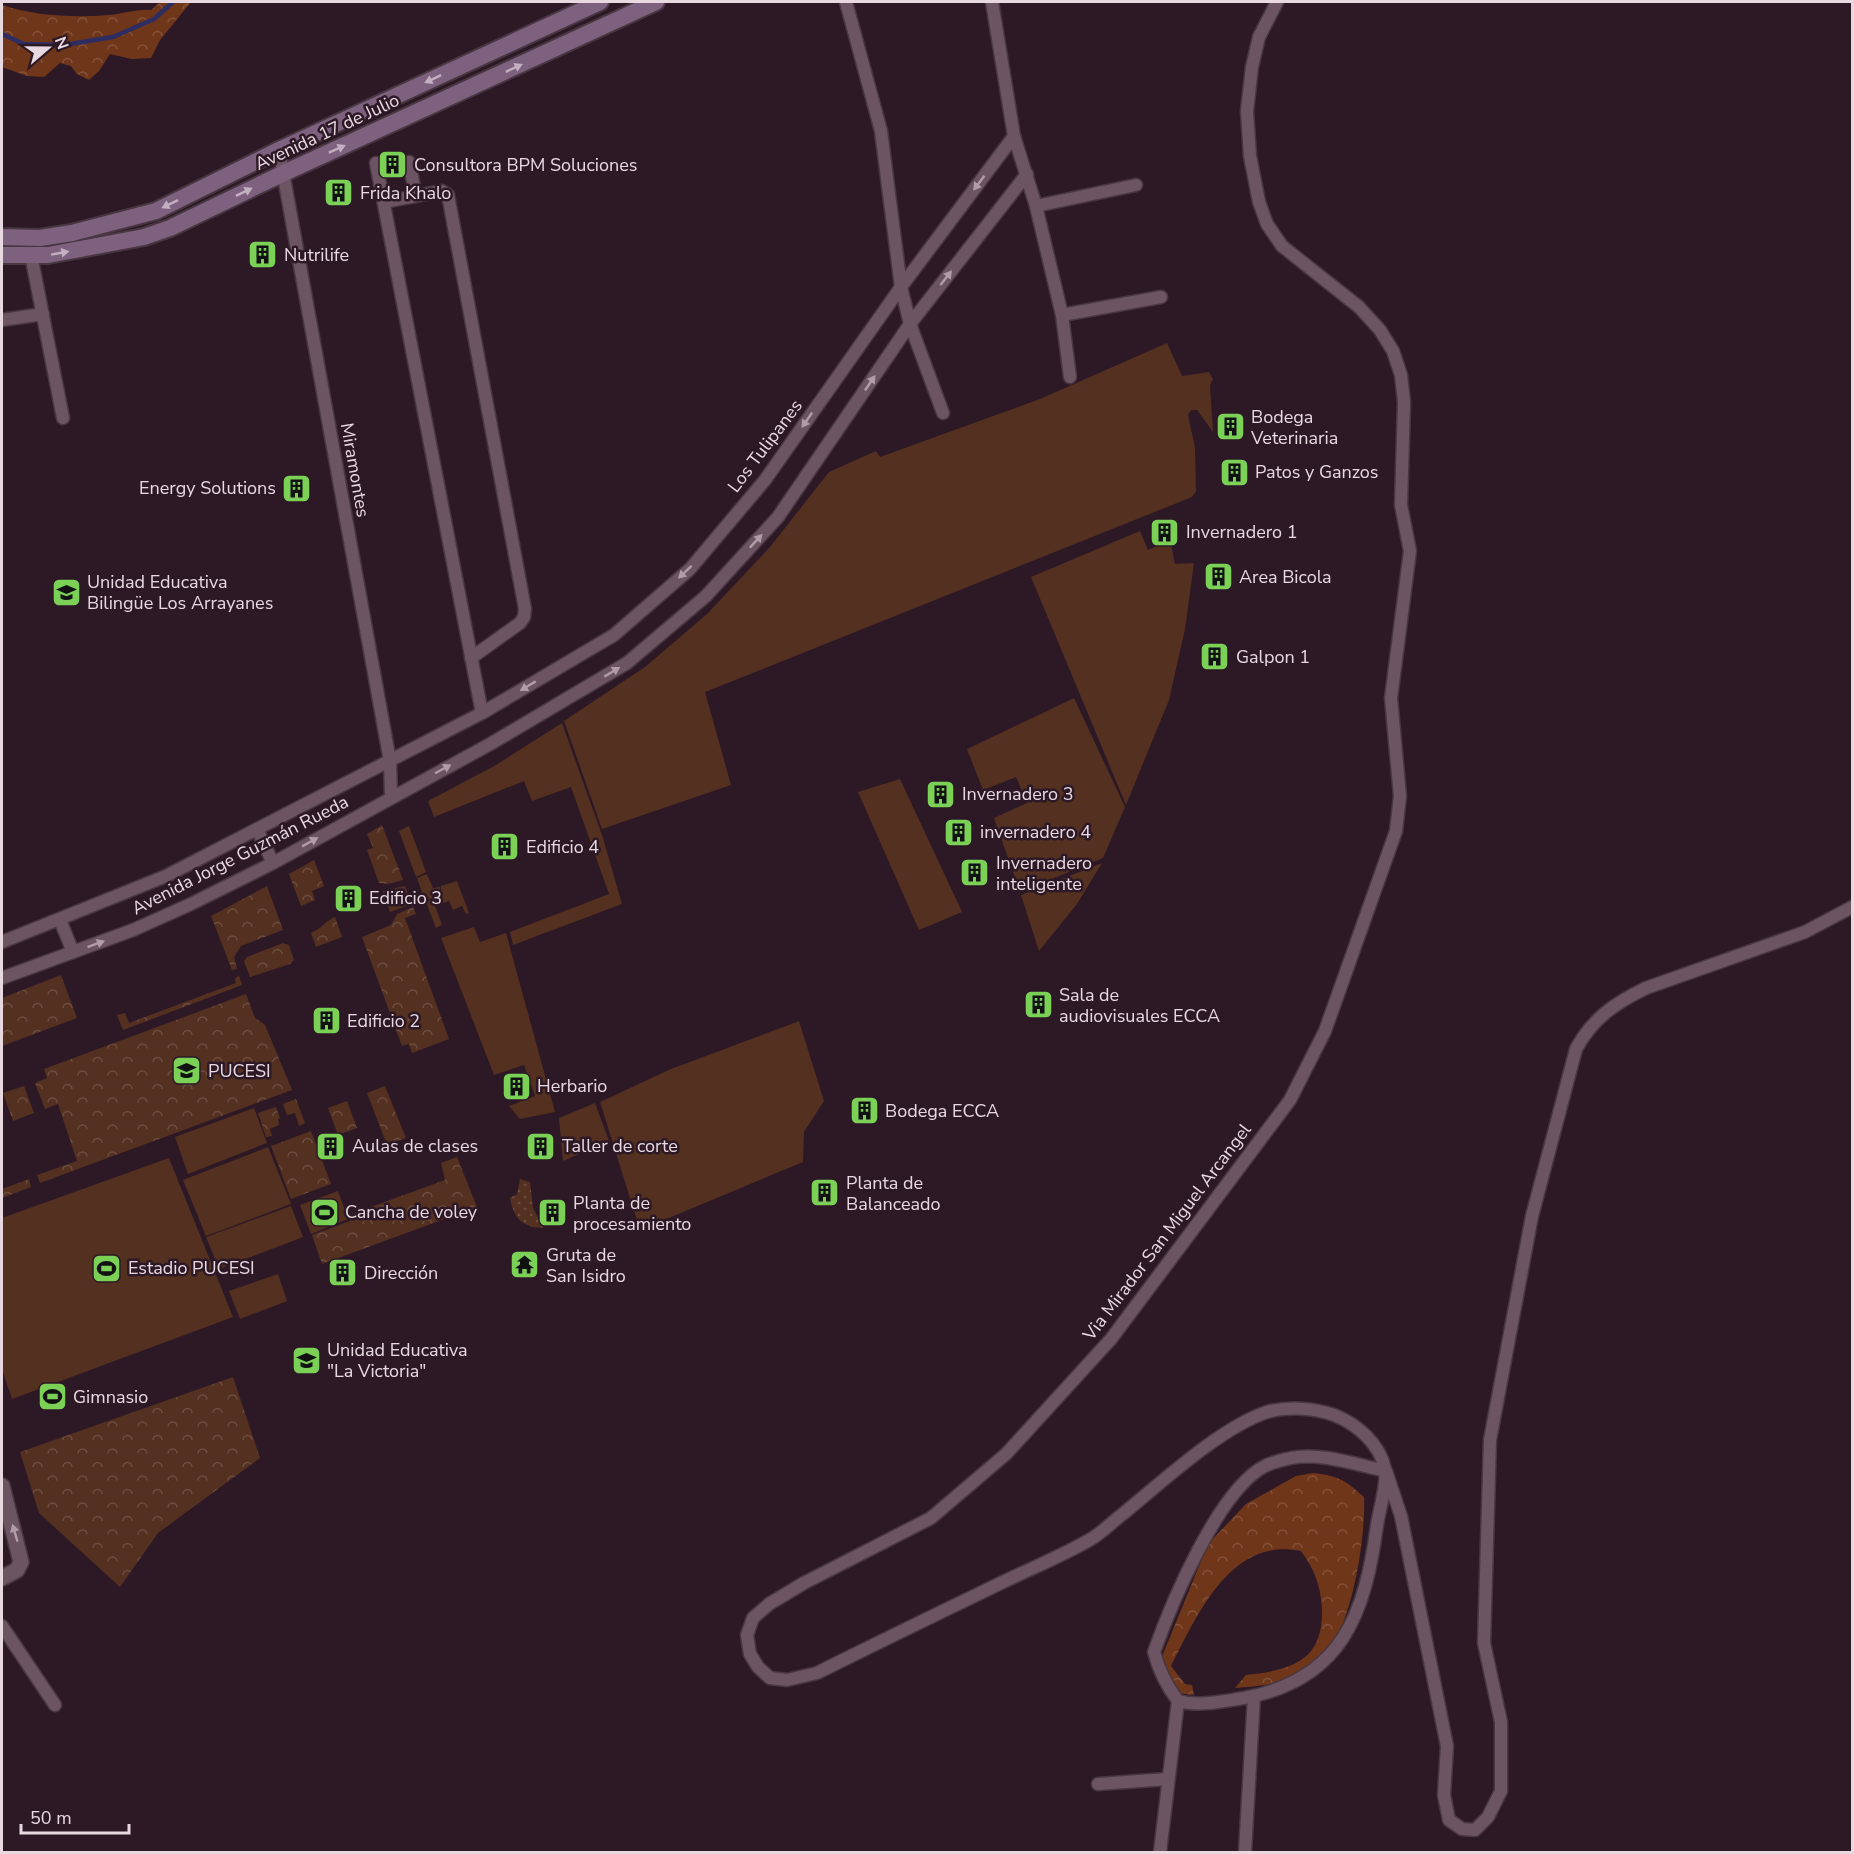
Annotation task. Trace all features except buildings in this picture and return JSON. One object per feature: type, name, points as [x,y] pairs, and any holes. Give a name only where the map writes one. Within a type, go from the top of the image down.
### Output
[{"type":"main road","name":"Avenida 17 de Julio","points":[[2,237],[40,238],[137,218],[156,211],[279,150],[600,2]]},
{"type":"main road","name":"Avenida 17 de Julio","points":[[2,255],[48,255],[144,237],[170,228],[284,173],[656,2]]},
{"type":"street","points":[[846,2],[881,131],[901,287],[910,324],[943,413]]},
{"type":"street","points":[[992,2],[1014,136],[1036,206],[1062,315],[1070,377]]},
{"type":"street","name":"Via Mirador San Miguel Arcangel","points":[[1277,2],[1259,37],[1252,67],[1247,111],[1250,156],[1258,202],[1267,224],[1282,246],[1359,307],[1380,330],[1393,351],[1401,375],[1404,402],[1401,505],[1410,551],[1391,698],[1400,796],[1396,831],[1325,1031],[1290,1100],[1111,1339],[1006,1454],[931,1518],[804,1583],[753,1618],[747,1635],[750,1654],[758,1667],[770,1678],[787,1680],[817,1673],[1093,1538],[1199,1452],[1268,1412],[1310,1410],[1331,1414],[1351,1423],[1378,1450],[1386,1471],[1401,1516],[1446,1746],[1444,1795],[1449,1820],[1462,1829],[1475,1830],[1488,1817],[1501,1791],[1501,1722],[1484,1643],[1490,1440],[1532,1216],[1576,1049],[1585,1032],[1621,1000],[1646,988],[1805,932],[1852,907]]},
{"type":"street","name":"Los Tulipanes","points":[[390,761],[482,713],[614,635],[690,569],[765,480],[901,287],[1014,136]]},
{"type":"street","name":"Miramontes","points":[[279,150],[390,761],[391,796]]},
{"type":"street","points":[[409,162],[416,196]]},
{"type":"street","points":[[376,163],[482,713]]},
{"type":"street","points":[[391,796],[492,743],[627,663],[706,596],[778,516],[910,324],[1027,174]]},
{"type":"street","points":[[1036,206],[1136,185]]},
{"type":"street","points":[[384,202],[442,191],[448,195],[525,609],[520,623],[471,658]]},
{"type":"street","points":[[31,255],[63,418]]},
{"type":"street","points":[[1062,315],[1161,297]]},
{"type":"street","points":[[2,320],[43,314]]},
{"type":"street","name":"Avenida Jorge Guzmán Rueda","points":[[2,942],[166,876],[390,761]]},
{"type":"street","name":"Avenida Jorge Guzmán Rueda","points":[[2,978],[172,913],[273,863],[391,796]]},
{"type":"street","points":[[257,829],[273,863]]},
{"type":"street","points":[[60,920],[73,952]]},
{"type":"street","points":[[1294,1457],[1330,1459],[1386,1471],[1365,1591],[1346,1635],[1323,1664],[1307,1675],[1254,1696],[1197,1704],[1178,1701],[1165,1684],[1154,1652],[1184,1577],[1211,1527],[1243,1484],[1264,1466],[1294,1457]]},
{"type":"street","points":[[2,1486],[21,1562],[17,1570],[2,1578]]},
{"type":"street","points":[[2,1626],[55,1705]]},
{"type":"street","points":[[1245,1852],[1254,1696]]},
{"type":"street","points":[[1160,1852],[1178,1701]]},
{"type":"street","points":[[1098,1784],[1168,1779]]},
{"type":"green space","points":[[160,2],[191,2],[160,40],[151,58],[132,59],[110,54],[99,71],[89,80],[77,74],[71,66],[60,63],[44,77],[27,76],[2,67],[2,5],[41,14],[81,16],[151,10]]},
{"type":"green space","points":[[1167,343],[1182,376],[1209,372],[1213,379],[1210,385],[1213,432],[1197,410],[1191,410],[1188,415],[1195,448],[1196,491],[1192,497],[705,692],[731,785],[602,829],[564,721],[645,667],[707,614],[770,547],[829,472],[876,451],[880,457],[1040,399]]},
{"type":"green space","points":[[1140,531],[1148,550],[1170,540],[1175,564],[1194,563],[1185,629],[1169,700],[1126,805],[1031,577]]},
{"type":"green space","points":[[1074,698],[1125,807],[1103,858],[1020,892],[994,818],[1027,803],[1016,777],[983,790],[967,749]]},
{"type":"green space","points":[[562,723],[603,838],[622,904],[513,945],[510,932],[609,894],[571,787],[532,801],[524,781],[434,817],[428,801],[496,765]]},
{"type":"green space","points":[[900,779],[962,912],[919,930],[858,792]]},
{"type":"green space","points":[[382,825],[403,880],[388,884],[379,883],[367,850],[373,848],[367,834]]},
{"type":"green space","points":[[409,826],[426,872],[416,877],[399,831]]},
{"type":"green space","points":[[314,860],[324,886],[312,891],[315,900],[301,906],[289,874]]},
{"type":"green space","points":[[1102,863],[1077,904],[1039,951],[1021,895]]},
{"type":"green space","points":[[427,874],[433,888],[440,887],[440,895],[425,901],[417,878]]},
{"type":"green space","points":[[457,881],[469,913],[466,914],[462,906],[453,910],[449,901],[435,906],[442,925],[436,928],[426,902],[441,896],[441,886]]},
{"type":"green space","points":[[267,886],[283,930],[241,946],[234,957],[237,969],[232,970],[211,916]]},
{"type":"green space","points":[[405,886],[412,904],[390,912],[383,891]]},
{"type":"green space","points":[[413,907],[416,914],[405,918],[449,1039],[412,1053],[409,1044],[402,1046],[362,937],[391,925],[397,914]]},
{"type":"green space","points":[[335,917],[342,937],[316,947],[311,933]]},
{"type":"green space","points":[[474,927],[480,942],[506,933],[555,1112],[520,1119],[509,1106],[535,1096],[524,1065],[494,1075],[441,938]]},
{"type":"green space","points":[[283,943],[289,945],[294,960],[290,964],[250,977],[244,961],[247,957]]},
{"type":"green space","points":[[61,975],[77,1018],[2,1046],[2,998]]},
{"type":"green space","points":[[239,976],[242,985],[123,1030],[117,1015],[125,1013],[129,1023],[236,983],[235,978]]},
{"type":"green space","points":[[246,994],[255,1018],[265,1025],[292,1090],[40,1183],[37,1175],[77,1161],[58,1104],[45,1109],[35,1083],[47,1078],[44,1069]]},
{"type":"green space","points":[[799,1021],[824,1101],[804,1132],[803,1162],[640,1230],[600,1102],[671,1069]]},
{"type":"green space","points":[[24,1086],[34,1113],[13,1121],[3,1093]]},
{"type":"green space","points":[[385,1086],[406,1138],[387,1145],[367,1093]]},
{"type":"green space","points":[[296,1099],[305,1123],[299,1126],[295,1113],[287,1115],[283,1104]]},
{"type":"green space","points":[[347,1101],[357,1128],[338,1135],[328,1108]]},
{"type":"green space","points":[[595,1103],[609,1141],[563,1161],[559,1118]]},
{"type":"green space","points":[[276,1107],[280,1118],[278,1119],[279,1125],[270,1129],[272,1136],[266,1137],[258,1113]]},
{"type":"green space","points":[[254,1108],[267,1143],[188,1174],[175,1137]]},
{"type":"green space","points":[[311,1131],[331,1184],[291,1199],[271,1146]]},
{"type":"green space","points":[[268,1147],[291,1204],[206,1236],[183,1180]]},
{"type":"green space","points":[[457,1157],[477,1207],[322,1264],[312,1235],[350,1221],[349,1215],[445,1180],[441,1163]]},
{"type":"green space","name":"Estadio PUCESI","points":[[169,1158],[233,1317],[12,1399],[2,1369],[2,1218]]},
{"type":"green space","points":[[29,1179],[31,1187],[2,1198],[2,1189]]},
{"type":"green space","points":[[520,1179],[530,1182],[533,1208],[543,1228],[524,1224],[514,1211],[510,1198],[517,1194]]},
{"type":"green space","name":"Cancha de voley","points":[[338,1191],[348,1219],[311,1234],[300,1205]]},
{"type":"green space","points":[[291,1206],[303,1237],[219,1269],[206,1237]]},
{"type":"green space","points":[[278,1274],[287,1301],[240,1319],[229,1291]]},
{"type":"green space","points":[[233,1377],[260,1458],[158,1533],[120,1587],[39,1513],[20,1452]]},
{"type":"green space","points":[[1313,1473],[1341,1480],[1364,1497],[1362,1537],[1354,1586],[1348,1610],[1330,1651],[1310,1670],[1290,1679],[1268,1685],[1235,1688],[1246,1675],[1278,1670],[1302,1660],[1311,1651],[1321,1626],[1320,1592],[1313,1571],[1301,1551],[1276,1550],[1255,1555],[1236,1567],[1220,1584],[1192,1624],[1171,1666],[1185,1684],[1192,1685],[1194,1695],[1176,1693],[1161,1659],[1208,1544],[1246,1504],[1296,1476]]},
{"type":"waterway","points":[[2,34],[24,44],[64,45],[113,37],[154,19],[173,2]]},
{"type":"place","name":"Consultora BPM Soluciones","points":[[393,165]]},
{"type":"place","name":"Frida Khalo","points":[[339,193]]},
{"type":"place","name":"Nutrilife","points":[[263,255]]},
{"type":"place","name":"Bodega Veterinaria","points":[[1230,427]]},
{"type":"place","name":"Patos y Ganzos","points":[[1234,472]]},
{"type":"place","name":"Energy Solutions","points":[[297,488]]},
{"type":"place","name":"Invernadero 1","points":[[1165,532]]},
{"type":"place","name":"Area Bicola","points":[[1218,577]]},
{"type":"place","name":"Unidad Educativa Bilingüe Los Arrayanes","points":[[66,592]]},
{"type":"place","name":"Galpon 1","points":[[1215,657]]},
{"type":"place","name":"Invernadero 3","points":[[941,794]]},
{"type":"place","name":"invernadero 4","points":[[959,832]]},
{"type":"place","name":"Edificio 4","points":[[505,847]]},
{"type":"place","name":"Invernadero inteligente","points":[[975,873]]},
{"type":"place","name":"Edificio 3","points":[[348,898]]},
{"type":"place","name":"Sala de audiovisuales ECCA","points":[[1038,1005]]},
{"type":"place","name":"Edificio 2","points":[[326,1021]]},
{"type":"place","name":"PUCESI","points":[[187,1071]]},
{"type":"place","name":"Herbario","points":[[516,1086]]},
{"type":"place","name":"Bodega ECCA","points":[[864,1111]]},
{"type":"place","name":"Aulas de clases","points":[[331,1146]]},
{"type":"place","name":"Taller de corte","points":[[541,1146]]},
{"type":"place","name":"Planta de Balanceado","points":[[825,1193]]},
{"type":"place","name":"Cancha de voley","points":[[324,1212]]},
{"type":"place","name":"Planta de procesamiento","points":[[552,1213]]},
{"type":"place","name":"Gruta de San Isidro","points":[[525,1265]]},
{"type":"place","name":"Estadio PUCESI","points":[[107,1268]]},
{"type":"place","name":"Dirección","points":[[343,1273]]},
{"type":"place","name":"Unidad Educativa \"La Victoria\"","points":[[306,1360]]},
{"type":"place","name":"Gimnasio","points":[[52,1397]]}]
